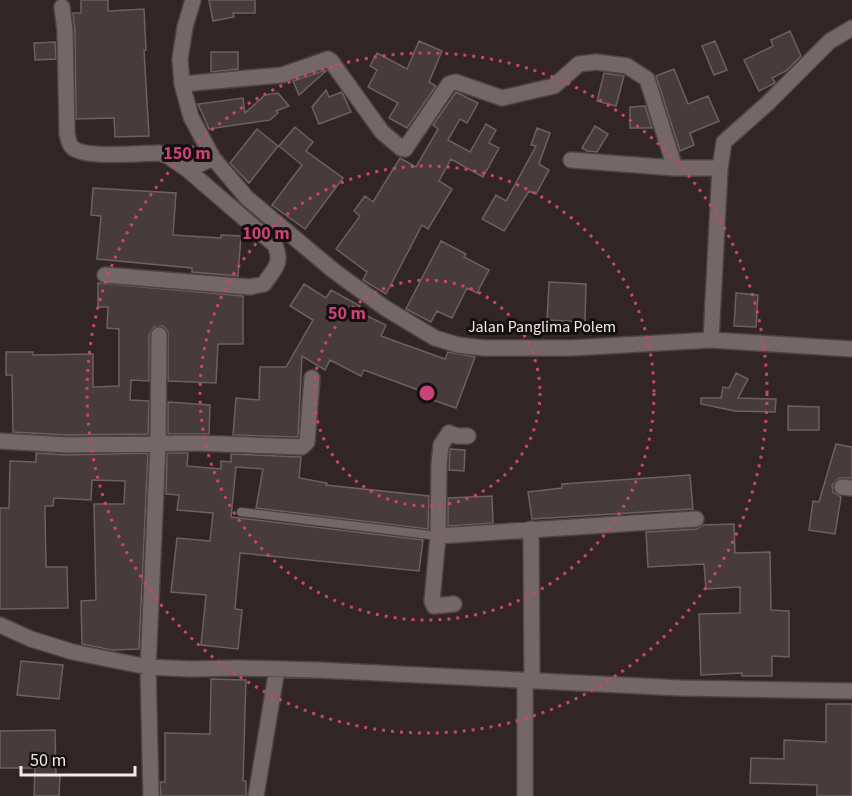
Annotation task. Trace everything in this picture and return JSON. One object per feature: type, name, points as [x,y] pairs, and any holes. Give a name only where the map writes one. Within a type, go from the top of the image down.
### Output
[{"type":"street","name":"Jalan Panglima Polem","points":[[193,0],[185,27],[180,59],[182,84],[191,117],[213,158],[247,198],[334,271],[385,308],[435,338],[458,345],[484,348],[570,348],[711,340],[852,349]]},
{"type":"street","points":[[62,7],[65,31],[67,134],[70,146],[78,152],[94,154],[159,153],[168,156],[188,170],[275,245],[279,254],[279,262],[264,284],[250,287],[105,274]]},
{"type":"street","points":[[711,340],[720,168],[724,142],[768,103],[830,40],[852,28]]},
{"type":"street","points":[[182,84],[282,75],[328,59],[382,132],[403,149],[406,148],[449,84],[453,82],[502,98],[554,86],[579,64],[596,62],[627,66],[647,79],[675,168]]},
{"type":"street","points":[[188,170],[213,158]]},
{"type":"street","points":[[571,160],[675,168],[720,168]]},
{"type":"street","points":[[151,796],[148,667],[158,444],[159,335]]},
{"type":"street","points":[[0,441],[67,445],[304,446],[307,442],[312,378]]},
{"type":"street","points":[[454,604],[434,606],[432,601],[438,536],[439,465],[441,445],[449,432],[457,436],[468,436]]},
{"type":"street","points":[[438,536],[696,519]]},
{"type":"street","points":[[525,796],[531,529]]},
{"type":"street","points":[[0,625],[31,639],[74,652],[148,667],[277,669],[681,688],[852,691]]},
{"type":"street","points":[[256,796],[277,669]]},
{"type":"lane","points":[[241,512],[438,536]]},
{"type":"building","points":[[81,0],[108,0],[108,11],[144,9],[149,136],[115,137],[114,118],[76,119],[73,13],[81,13]]},
{"type":"building","points":[[209,0],[255,0],[255,13],[233,13],[234,17],[213,21]]},
{"type":"building","points":[[790,31],[801,56],[786,71],[772,78],[775,82],[773,84],[759,91],[744,60],[773,46],[771,40]]},
{"type":"building","points":[[419,41],[442,51],[429,82],[436,86],[407,128],[389,118],[398,103],[368,87],[377,70],[370,66],[377,53],[407,69]]},
{"type":"building","points":[[715,41],[727,70],[714,75],[702,46]]},
{"type":"building","points":[[55,42],[56,59],[35,60],[34,43]]},
{"type":"building","points":[[211,52],[238,52],[238,69],[211,72]]},
{"type":"building","points":[[674,69],[688,104],[708,96],[719,121],[690,133],[694,145],[680,151],[656,76]]},
{"type":"building","points":[[326,71],[299,95],[293,81]]},
{"type":"building","points":[[604,73],[624,76],[616,106],[597,101]]},
{"type":"building","points":[[326,90],[329,97],[342,92],[351,112],[319,124],[312,107]]},
{"type":"building","points":[[456,92],[478,103],[467,123],[460,119],[448,140],[470,152],[486,124],[496,130],[489,143],[499,148],[483,177],[451,159],[439,181],[452,189],[428,229],[422,225],[386,294],[363,280],[367,272],[336,249],[360,216],[354,211],[365,196],[373,202],[400,158],[416,167],[438,129],[433,125]]},
{"type":"building","points":[[278,93],[289,106],[276,111],[278,113],[270,120],[209,129],[198,104],[243,98],[245,113],[265,95]]},
{"type":"building","points":[[645,106],[652,128],[630,128],[630,107]]},
{"type":"building","points":[[595,126],[608,134],[597,152],[587,151],[582,148]]},
{"type":"building","points":[[295,127],[313,142],[306,151],[343,178],[305,229],[272,205],[302,165],[279,146]]},
{"type":"building","points":[[537,128],[550,133],[539,164],[549,170],[536,194],[529,191],[504,231],[482,219],[496,195],[506,201],[536,146],[531,145]]},
{"type":"building","points":[[257,129],[278,146],[249,183],[230,163]]},
{"type":"building","points":[[93,188],[176,193],[173,235],[221,238],[221,235],[241,236],[238,276],[192,272],[192,268],[97,259],[101,216],[91,215]]},
{"type":"building","points":[[441,241],[466,254],[464,257],[489,270],[477,293],[467,288],[452,318],[437,311],[431,322],[406,309]]},
{"type":"building","points":[[549,282],[586,284],[585,322],[547,320]]},
{"type":"building","points":[[98,283],[243,296],[243,344],[218,344],[216,383],[168,381],[168,331],[163,326],[154,327],[149,335],[149,381],[131,380],[130,400],[149,401],[148,434],[67,435],[13,432],[12,375],[6,375],[6,352],[33,352],[33,355],[93,354],[93,387],[119,386],[119,329],[107,328],[108,307],[98,307]]},
{"type":"building","points":[[304,284],[326,298],[331,290],[360,306],[357,311],[386,325],[381,336],[445,359],[448,352],[475,357],[456,408],[430,399],[432,395],[364,370],[361,376],[330,360],[325,370],[302,356],[298,437],[233,435],[236,398],[259,400],[260,367],[286,367],[313,320],[290,306]]},
{"type":"building","points":[[736,293],[758,295],[756,327],[734,326]]},
{"type":"building","points":[[736,373],[748,379],[738,398],[776,399],[775,412],[735,411],[701,404],[701,398],[721,398],[723,387],[729,388]]},
{"type":"building","points":[[168,402],[210,405],[209,434],[168,434]]},
{"type":"building","points":[[788,406],[819,407],[819,430],[788,430]]},
{"type":"building","points":[[836,444],[852,447],[852,478],[839,478],[832,485],[833,492],[841,497],[835,534],[809,530],[813,501],[819,502]]},
{"type":"building","points":[[450,449],[465,450],[464,471],[449,470]]},
{"type":"building","points":[[36,453],[67,455],[148,453],[139,649],[112,650],[82,644],[81,601],[96,600],[94,504],[124,504],[125,481],[92,480],[91,500],[54,498],[53,506],[45,506],[46,567],[67,567],[68,608],[0,609],[0,508],[9,508],[10,461],[36,462]]},
{"type":"building","points":[[167,453],[188,453],[187,466],[221,469],[221,461],[231,462],[231,454],[301,457],[299,478],[327,483],[326,485],[429,496],[428,529],[256,508],[263,469],[236,467],[231,517],[423,540],[419,571],[240,553],[235,609],[242,610],[238,649],[201,645],[206,595],[171,592],[177,538],[210,541],[213,513],[177,510],[179,495],[166,494]]},
{"type":"building","points":[[690,475],[693,509],[532,519],[528,492],[562,488],[562,484]]},
{"type":"building","points":[[492,496],[493,523],[448,526],[448,498]]},
{"type":"building","points":[[734,524],[735,553],[770,552],[771,610],[789,611],[789,657],[772,656],[772,676],[742,676],[742,673],[701,675],[699,614],[740,613],[740,587],[706,589],[704,564],[648,567],[646,532],[697,529],[703,525]]},
{"type":"building","points":[[21,661],[63,665],[59,699],[17,695]]},
{"type":"building","points":[[211,679],[246,680],[243,781],[246,781],[246,796],[161,796],[160,782],[165,782],[165,733],[210,734]]},
{"type":"building","points":[[826,704],[852,704],[852,796],[817,796],[817,785],[750,783],[751,758],[784,759],[784,740],[826,742]]},
{"type":"building","points":[[55,730],[56,776],[60,776],[59,796],[34,796],[35,768],[0,768],[0,731]]}]
